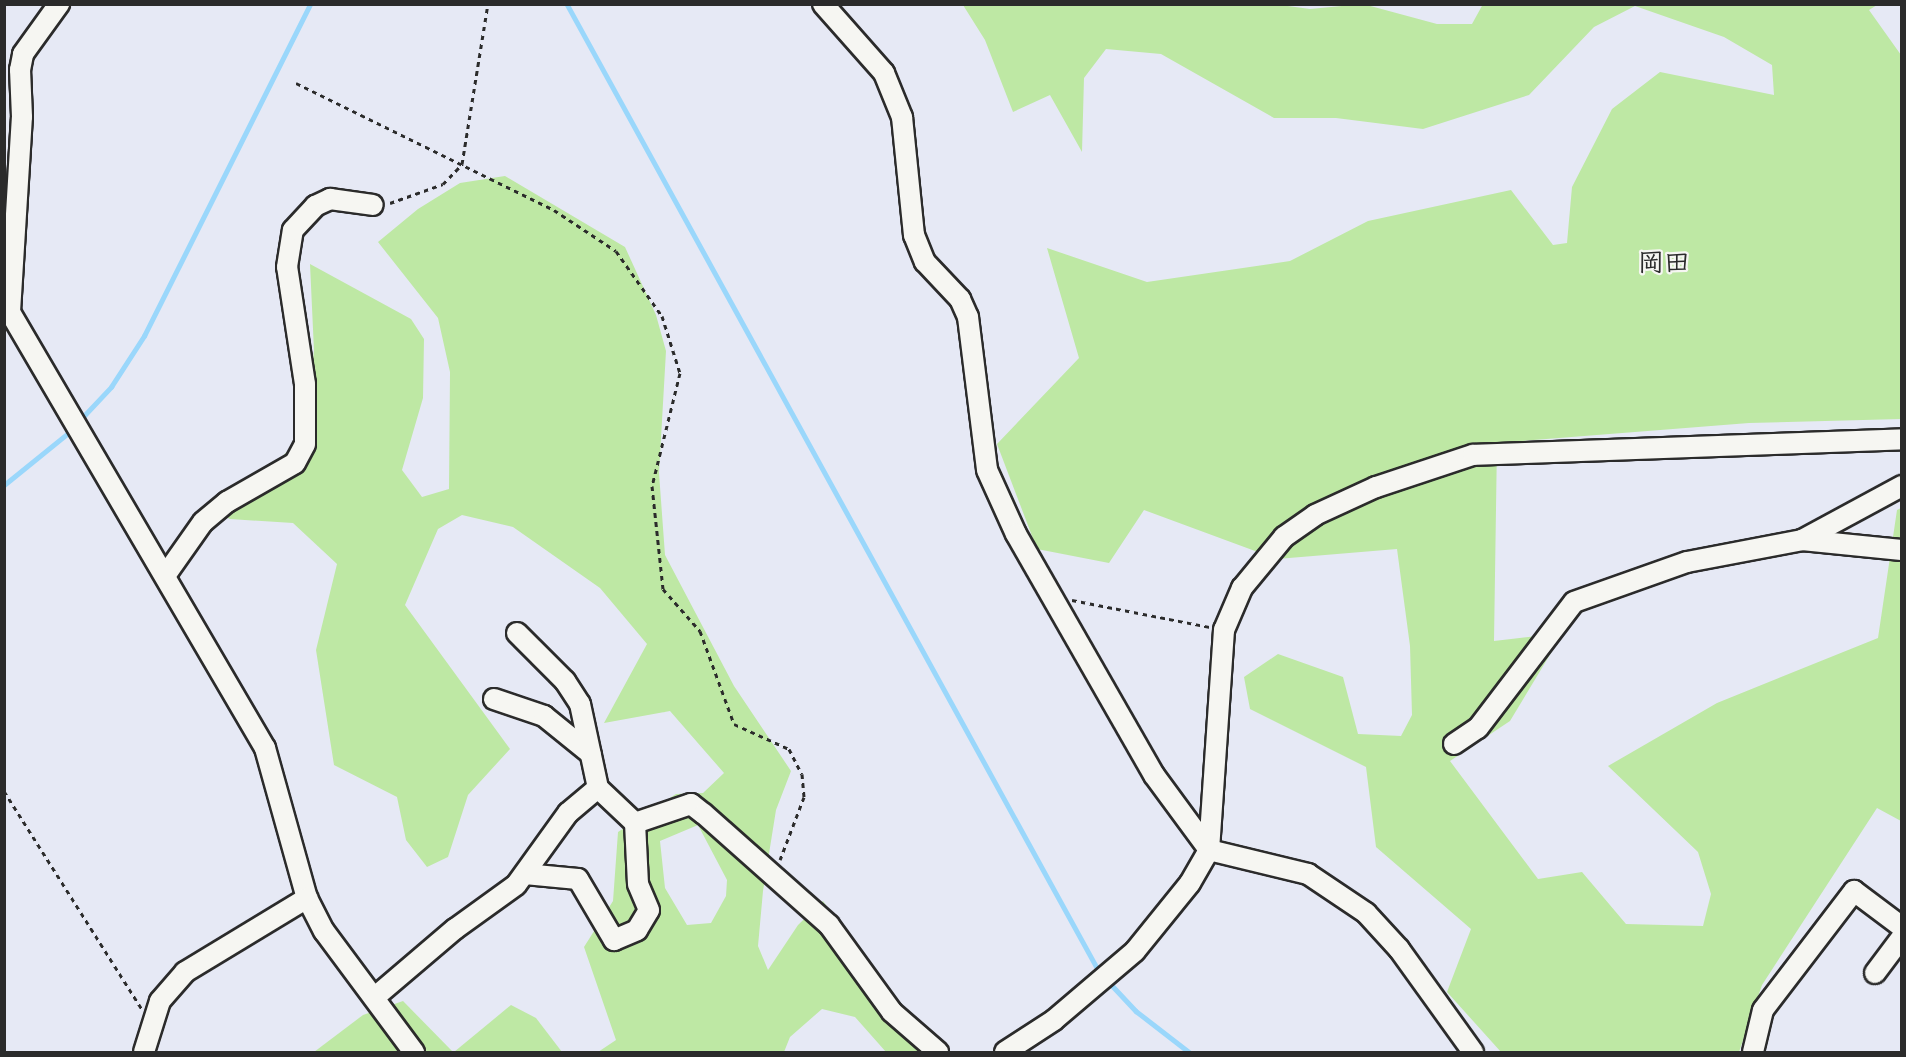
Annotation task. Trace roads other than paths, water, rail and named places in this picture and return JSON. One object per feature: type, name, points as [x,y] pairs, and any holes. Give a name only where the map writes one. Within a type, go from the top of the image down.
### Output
[{"type":"street","points":[[59,4],[23,54],[20,70],[22,117],[7,307],[167,573],[265,748],[308,898],[324,931],[375,997],[414,1053]]},
{"type":"street","points":[[823,4],[884,73],[902,117],[914,235],[926,261],[960,299],[968,317],[987,470],[1016,534],[1154,775],[1209,850],[1308,874],[1366,913],[1399,949],[1473,1053]]},
{"type":"street","points":[[167,573],[203,522],[227,502],[295,463],[305,444],[305,384],[286,267],[293,230],[315,206],[330,199],[373,205]]},
{"type":"street","points":[[1005,1053],[1053,1020],[1135,951],[1190,883],[1209,850],[1224,630],[1242,588],[1284,537],[1315,515],[1376,487],[1473,455],[1902,439]]},
{"type":"street","points":[[1802,540],[1902,486]]},
{"type":"street","points":[[1454,744],[1478,728],[1574,602],[1687,562],[1802,540],[1902,550]]},
{"type":"street","points":[[517,633],[565,681],[580,704],[598,788],[635,823],[639,884],[649,909],[637,930],[614,940],[578,879],[525,874]]},
{"type":"street","points":[[494,699],[544,716],[591,754]]},
{"type":"street","points":[[375,997],[525,874],[568,813],[598,788]]},
{"type":"street","points":[[635,823],[691,804],[775,873],[829,925],[892,1012],[938,1053]]},
{"type":"street","points":[[1753,1053],[1763,1010],[1854,891],[1902,927]]},
{"type":"street","points":[[144,1053],[160,1001],[186,972],[308,898]]},
{"type":"street","points":[[1875,973],[1902,937]]},
{"type":"waterway","points":[[79,421],[111,387],[144,336],[310,4]]},
{"type":"waterway","points":[[567,4],[1100,973]]},
{"type":"waterway","points":[[4,485],[72,430]]},
{"type":"waterway","points":[[1108,981],[1136,1011],[1189,1052]]},
{"type":"district","name":"岡田","points":[[1664,264]]}]
